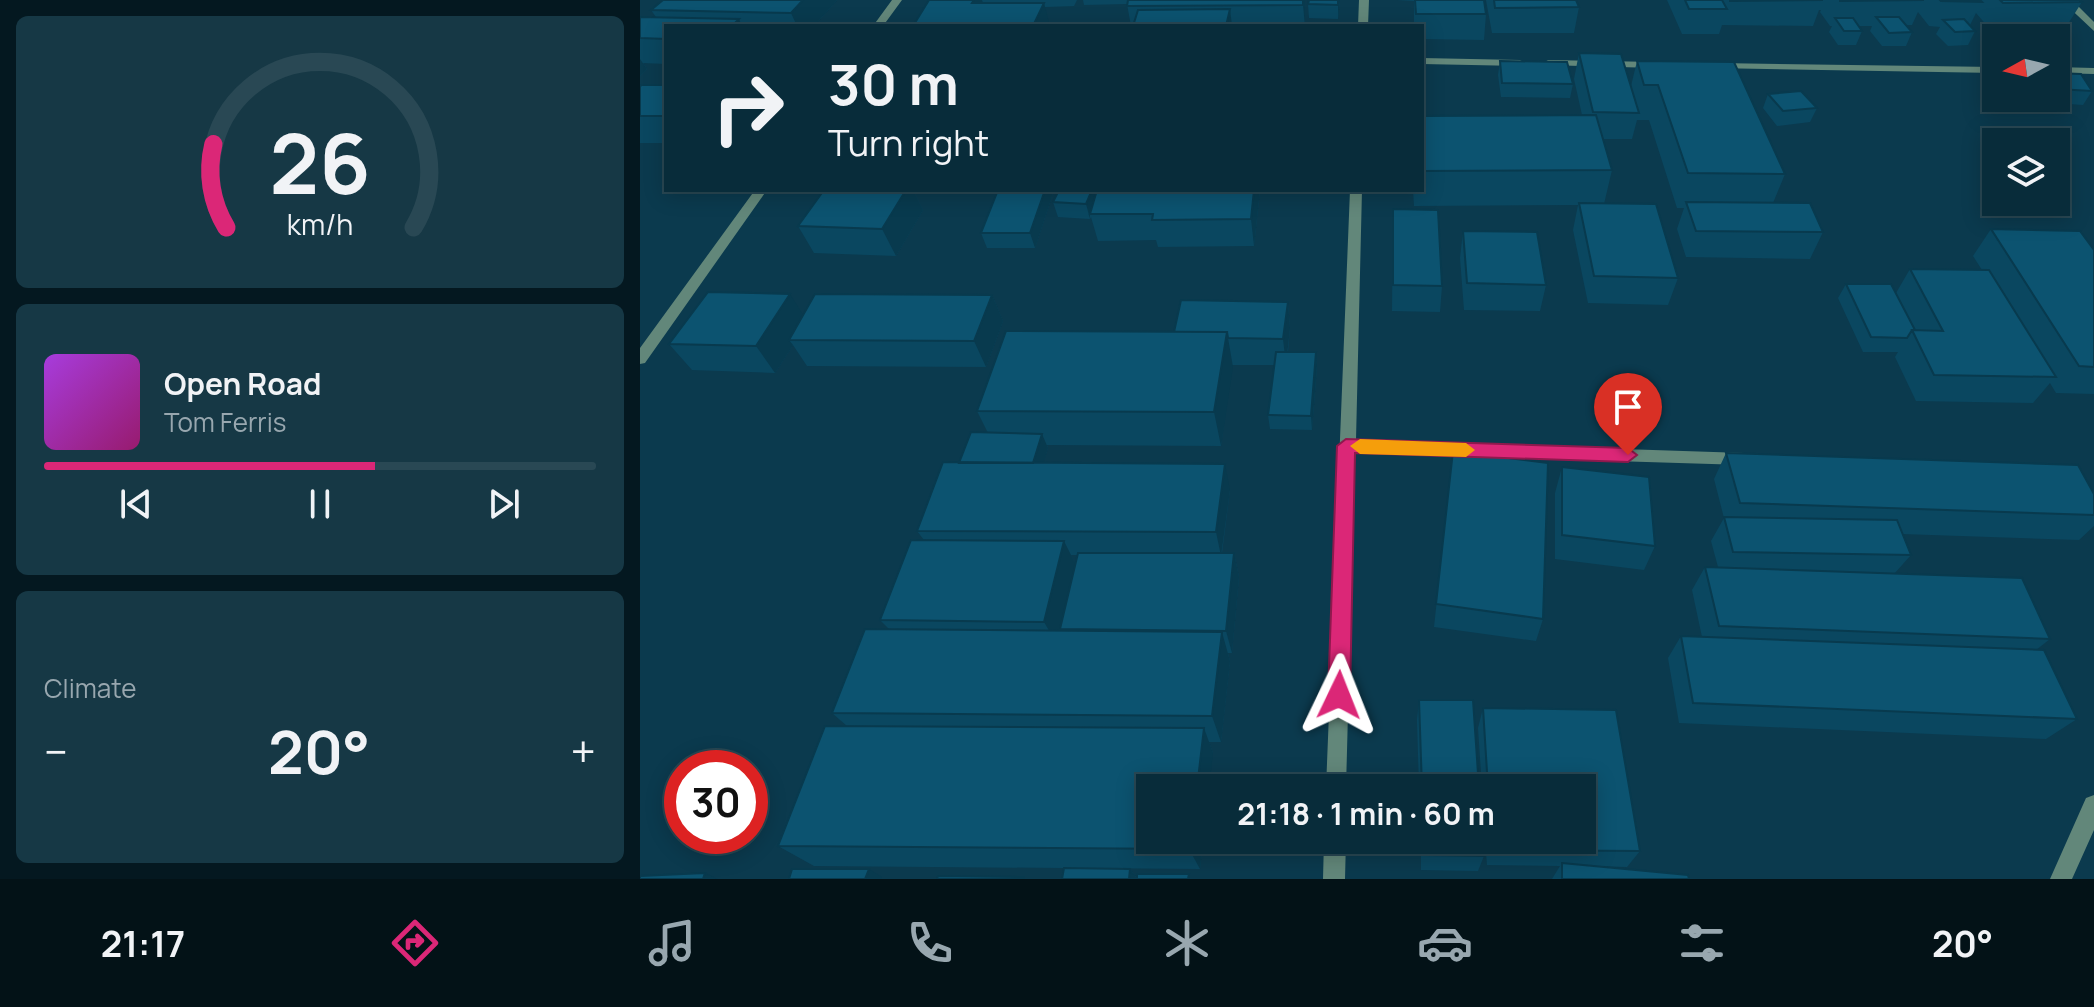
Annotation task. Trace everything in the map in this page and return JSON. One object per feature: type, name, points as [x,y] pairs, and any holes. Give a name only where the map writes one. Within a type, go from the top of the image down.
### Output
[{"type":"street","points":[[879,24],[897,0]]},
{"type":"street","points":[[1363,24],[1364,0]]},
{"type":"street","points":[[2066,0],[2094,28]]},
{"type":"street","points":[[1424,61],[1661,65]]},
{"type":"street","points":[[1709,65],[1982,70]]},
{"type":"street","points":[[2070,70],[2094,71]]},
{"type":"street","points":[[640,359],[760,192]]},
{"type":"street","points":[[1336,774],[1356,192]]},
{"type":"street","points":[[1346,446],[1769,459]]},
{"type":"street","points":[[2061,879],[2094,806]]},
{"type":"street","points":[[1334,879],[1335,854]]},
{"type":"building","points":[[663,0],[803,0],[791,13],[651,10]]},
{"type":"building","points":[[929,0],[1044,3],[1034,24],[914,24]]},
{"type":"building","points":[[1128,0],[1303,0],[1303,5],[1127,6]]},
{"type":"building","points":[[1309,0],[1338,0],[1338,5],[1308,4]]},
{"type":"building","points":[[1415,0],[1484,0],[1486,14],[1416,14]]},
{"type":"building","points":[[1494,0],[1576,0],[1579,7],[1495,8]]},
{"type":"building","points":[[1685,0],[1722,0],[1727,9],[1689,9]]},
{"type":"building","points":[[1730,0],[1823,0],[1730,1]]},
{"type":"building","points":[[1840,0],[1924,0],[1840,1]]},
{"type":"building","points":[[1980,0],[1982,2],[1941,1]]},
{"type":"building","points":[[2000,0],[2079,0],[2082,2],[2003,3]]},
{"type":"building","points":[[1230,9],[1226,24],[1134,24],[1138,10]]},
{"type":"building","points":[[640,17],[739,19],[734,24],[664,24],[664,39],[640,38]]},
{"type":"building","points":[[1876,17],[1899,17],[1912,32],[1889,33]]},
{"type":"building","points":[[1835,18],[1853,18],[1862,31],[1844,31]]},
{"type":"building","points":[[1964,19],[1975,31],[1955,32],[1943,20]]},
{"type":"building","points":[[1579,53],[1621,54],[1639,113],[1593,112]]},
{"type":"building","points":[[1500,61],[1567,62],[1573,84],[1502,83]]},
{"type":"building","points":[[1637,61],[1734,62],[1785,174],[1688,173],[1658,85],[1644,85]]},
{"type":"building","points":[[2070,74],[2081,74],[2092,91],[2070,90]]},
{"type":"building","points":[[664,85],[664,116],[640,116],[640,87]]},
{"type":"building","points":[[1801,91],[1817,108],[1783,111],[1768,94]]},
{"type":"building","points":[[1596,115],[1612,170],[1424,171],[1424,116]]},
{"type":"building","points":[[823,192],[905,192],[882,229],[798,226]]},
{"type":"building","points":[[997,192],[1044,192],[1030,233],[981,233]]},
{"type":"building","points":[[1058,192],[1091,192],[1086,204],[1053,202]]},
{"type":"building","points":[[1096,192],[1254,192],[1251,219],[1152,220],[1153,214],[1090,214]]},
{"type":"building","points":[[1686,202],[1810,203],[1823,232],[1696,231]]},
{"type":"building","points":[[1579,203],[1656,204],[1678,278],[1594,276]]},
{"type":"building","points":[[1393,209],[1438,210],[1442,286],[1393,285]]},
{"type":"building","points":[[1991,229],[2080,231],[2094,250],[2094,367],[2079,366]]},
{"type":"building","points":[[1463,231],[1537,232],[1546,285],[1467,283]]},
{"type":"building","points":[[1910,269],[1989,270],[2056,377],[1934,375],[1912,330],[1943,331]]},
{"type":"building","points":[[1846,284],[1891,284],[1915,330],[1907,338],[1871,337]]},
{"type":"building","points":[[708,292],[790,294],[756,346],[669,344]]},
{"type":"building","points":[[815,294],[992,295],[974,341],[789,340]]},
{"type":"building","points":[[1181,300],[1288,302],[1283,339],[1228,338],[1227,332],[1174,332]]},
{"type":"building","points":[[1006,331],[1227,332],[1214,412],[977,411]]},
{"type":"building","points":[[1276,352],[1316,352],[1311,416],[1268,415]]},
{"type":"building","points":[[971,432],[1042,434],[1033,463],[959,463]]},
{"type":"building","points":[[1453,451],[1548,463],[1543,619],[1436,604]]},
{"type":"building","points":[[1726,453],[2078,465],[2094,494],[2094,515],[1740,503]]},
{"type":"building","points":[[943,462],[1225,464],[1216,532],[917,531]]},
{"type":"building","points":[[1562,467],[1649,477],[1655,546],[1562,535]]},
{"type":"building","points":[[1724,517],[1897,520],[1911,555],[1733,552]]},
{"type":"building","points":[[911,540],[1064,541],[1044,622],[880,620]]},
{"type":"building","points":[[1078,553],[1234,553],[1226,631],[1060,629]]},
{"type":"building","points":[[1705,567],[2022,578],[2050,639],[1719,626]]},
{"type":"building","points":[[865,629],[1222,632],[1212,716],[832,713]]},
{"type":"building","points":[[1681,636],[2044,650],[2077,719],[1693,703]]},
{"type":"building","points":[[1419,700],[1473,700],[1478,774],[1422,774]]},
{"type":"building","points":[[1483,708],[1616,710],[1640,851],[1596,851],[1596,774],[1487,774]]},
{"type":"building","points":[[825,726],[1204,728],[1199,774],[1136,774],[1136,849],[778,846]]},
{"type":"building","points":[[1484,854],[1484,856],[1424,855]]},
{"type":"building","points":[[1562,863],[1688,875],[1689,879],[1562,879]]},
{"type":"building","points":[[1064,868],[1130,869],[1129,879],[1062,879]]},
{"type":"building","points":[[792,869],[869,869],[865,879],[789,879]]},
{"type":"building","points":[[705,873],[703,879],[640,879],[640,876]]},
{"type":"building","points":[[1137,874],[1189,874],[1188,879],[1137,879]]},
{"type":"building","points":[[938,876],[1024,877],[1024,879],[937,879]]},
{"type":"slow traffic","points":[[1360,446],[1466,450]]},
{"type":"route","points":[[1339,695],[1346,446],[1628,455]]}]
